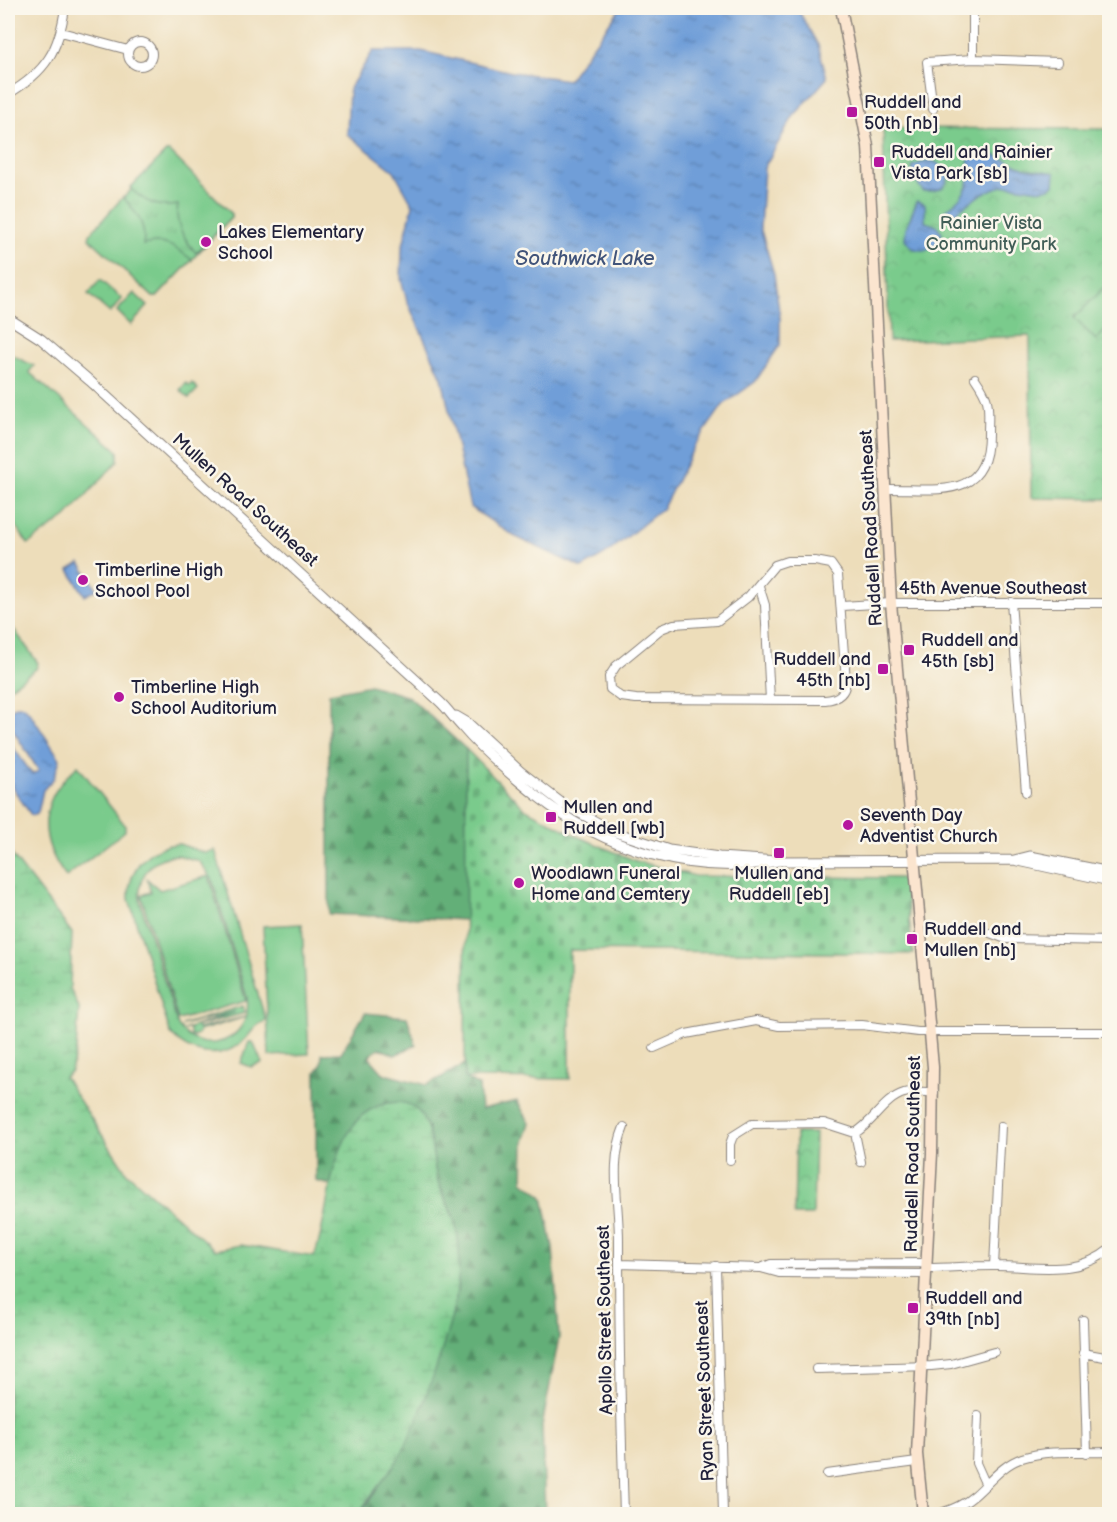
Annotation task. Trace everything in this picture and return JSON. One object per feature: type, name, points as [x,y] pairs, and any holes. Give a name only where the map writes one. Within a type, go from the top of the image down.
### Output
[{"type":"main road","name":"Ruddell Road Southeast","points":[[841,8],[868,146],[891,603],[931,1032],[934,1092],[917,1462],[923,1515]]},
{"type":"street","points":[[8,94],[34,76],[53,52],[61,32],[65,8]]},
{"type":"street","points":[[973,8],[974,59]]},
{"type":"street","points":[[1108,8],[1110,40]]},
{"type":"street","points":[[61,32],[128,50]]},
{"type":"street","points":[[933,109],[927,62],[974,59],[1058,62]]},
{"type":"street","name":"Mullen Road Southeast","points":[[8,318],[41,339],[90,381],[453,715],[468,723],[543,790],[581,816],[615,832],[669,850],[719,857],[778,861],[1014,860],[1110,881]]},
{"type":"street","points":[[885,489],[950,488],[965,486],[977,477],[987,458],[988,399],[975,378]]},
{"type":"street","points":[[780,562],[825,562],[835,568],[838,574],[842,606],[846,681],[842,694],[833,700],[636,699],[621,697],[608,685],[609,677],[616,666],[661,629],[674,624],[717,621],[759,586],[770,570],[780,562]]},
{"type":"street","points":[[759,586],[765,605],[770,700]]},
{"type":"street","points":[[1011,602],[1026,792]]},
{"type":"street","name":"45th Avenue Southeast","points":[[842,606],[891,603],[1110,603]]},
{"type":"street","name":"Mullen Road Southeast","points":[[1014,860],[1030,856],[1041,857],[1110,872]]},
{"type":"street","points":[[990,933],[1006,939],[1110,941]]},
{"type":"street","points":[[654,1048],[686,1034],[756,1021],[779,1026],[862,1025],[884,1030],[931,1032],[1104,1032]]},
{"type":"street","points":[[730,1160],[730,1144],[733,1136],[752,1124],[824,1123],[855,1133],[864,1128],[889,1101],[904,1093],[934,1092]]},
{"type":"street","points":[[994,1266],[1001,1126]]},
{"type":"street","name":"Apollo Street Southeast","points":[[624,1127],[617,1144],[615,1176],[624,1515]]},
{"type":"street","points":[[855,1133],[861,1162]]},
{"type":"street","points":[[619,1264],[761,1268],[779,1273],[994,1266],[1062,1269],[1093,1260],[1110,1249]]},
{"type":"street","name":"Ryan Street Southeast","points":[[716,1266],[723,1515]]},
{"type":"street","points":[[1083,1320],[1087,1453]]},
{"type":"street","points":[[816,1369],[951,1364],[994,1352]]},
{"type":"street","points":[[1083,1353],[1110,1358]]},
{"type":"street","points":[[978,1416],[976,1463],[985,1483]]},
{"type":"street","points":[[938,1515],[959,1507],[985,1483],[1022,1458],[1110,1452]]},
{"type":"street","points":[[827,1474],[917,1462]]},
{"type":"green space","name":"Rainier Vista Community Park","points":[[883,128],[1109,129],[1109,499],[1031,498],[1030,336],[889,341]]},
{"type":"green space","points":[[166,152],[232,214],[231,218],[157,297],[153,297],[90,234]]},
{"type":"green space","points":[[166,152],[170,152],[232,214],[231,218],[196,253],[179,225],[178,205],[164,206],[152,203],[130,188]]},
{"type":"green space","points":[[123,197],[142,225],[143,245],[157,243],[169,245],[192,260],[157,297],[153,297],[89,238]]},
{"type":"green space","points":[[100,280],[122,299],[110,313],[88,294]]},
{"type":"green space","points":[[1109,283],[1109,327],[1096,340],[1074,318]]},
{"type":"green space","points":[[134,293],[148,306],[131,325],[117,311]]},
{"type":"green space","points":[[8,353],[34,366],[29,372],[118,451],[118,461],[66,517],[28,544],[8,515]]},
{"type":"green space","points":[[186,383],[189,386],[192,383],[198,389],[189,398],[180,390]]},
{"type":"green space","points":[[8,621],[38,663],[36,669],[8,689]]},
{"type":"green space","points":[[370,685],[409,697],[466,749],[466,920],[329,914],[329,693]]},
{"type":"green space","points":[[466,749],[524,808],[579,837],[636,861],[695,876],[901,878],[905,882],[913,954],[570,950],[570,1079],[465,1078]]},
{"type":"green space","points":[[78,766],[125,825],[125,831],[66,877],[50,847],[46,833],[46,818],[55,791]]},
{"type":"green space","points":[[179,844],[205,853],[215,850],[266,1021],[255,1027],[242,1042],[224,1052],[204,1053],[195,1050],[177,1040],[170,1033],[129,899],[132,878],[136,869],[149,854]],"holes":[[[177,855],[199,861],[212,879],[247,998],[247,1013],[242,1025],[234,1034],[212,1043],[200,1042],[188,1036],[178,1026],[140,901],[141,884],[153,864]]]},
{"type":"green space","points":[[8,850],[72,933],[70,988],[79,1008],[76,1050],[71,1071],[64,1077],[127,1173],[215,1250],[241,1245],[314,1257],[339,1154],[355,1123],[370,1110],[389,1103],[403,1103],[414,1107],[422,1116],[427,1127],[440,1189],[456,1225],[459,1243],[457,1289],[441,1354],[412,1431],[393,1467],[359,1514],[8,1514]]},
{"type":"green space","points":[[209,876],[246,1001],[178,1020],[141,895],[151,892],[147,879],[160,890]]},
{"type":"green space","points":[[302,924],[309,1054],[269,1056],[263,926]]},
{"type":"green space","points":[[243,1006],[245,1013],[197,1026],[198,1029],[245,1017],[199,1031],[199,1034],[191,1036],[189,1028],[235,1012],[182,1025]]},
{"type":"green space","points":[[365,1013],[407,1017],[416,1045],[395,1055],[379,1048],[369,1057],[384,1074],[427,1085],[465,1064],[465,1078],[479,1086],[481,1109],[517,1101],[530,1123],[524,1142],[523,1181],[543,1197],[553,1247],[559,1337],[542,1426],[545,1514],[359,1514],[377,1490],[381,1480],[393,1467],[410,1433],[452,1316],[458,1287],[454,1218],[437,1179],[428,1127],[355,1123],[339,1156],[330,1185],[316,1181],[316,1072],[321,1065],[322,1054],[341,1053]]},
{"type":"green space","points":[[249,1042],[253,1042],[262,1063],[251,1067],[241,1063]]},
{"type":"green space","points":[[796,1133],[815,1133],[813,1215],[794,1215]]},
{"type":"water","name":"Southwick Lake","points":[[625,8],[797,8],[818,45],[827,78],[793,117],[764,168],[760,227],[774,274],[780,318],[780,345],[755,382],[723,405],[695,445],[663,508],[606,554],[582,568],[514,536],[470,507],[442,378],[407,301],[401,279],[402,249],[413,205],[394,171],[347,134],[349,89],[373,51],[421,51],[512,72],[568,80],[619,10]]},
{"type":"water","points":[[985,151],[1025,168],[1055,173],[1054,185],[1043,189],[1009,186],[995,188],[973,200],[946,220],[941,214],[960,198],[966,189],[969,177],[969,156],[970,153]]},
{"type":"water","points":[[929,160],[937,163],[949,174],[946,183],[941,188],[923,191],[912,176],[913,166]]},
{"type":"water","points":[[917,201],[925,204],[925,222],[937,226],[942,233],[935,245],[927,250],[912,248],[905,239],[906,228]]},
{"type":"water","name":"Timberline High School Pool","points":[[80,563],[97,589],[85,596],[69,570]]},
{"type":"water","points":[[16,706],[24,706],[30,713],[60,759],[54,778],[43,790],[38,813],[35,815],[31,815],[8,781],[8,740],[32,774],[39,771],[9,724],[8,712]]},
{"type":"place","name":"Ruddell and 50th [nb]","points":[[852,112]]},
{"type":"place","name":"Ruddell and Rainier Vista Park [sb]","points":[[879,162]]},
{"type":"place","name":"Lakes Elementary School","points":[[206,242]]},
{"type":"place","name":"Timberline High School Pool","points":[[83,580]]},
{"type":"place","name":"Ruddell and 45th [sb]","points":[[909,650]]},
{"type":"place","name":"Ruddell and 45th [nb]","points":[[883,669]]},
{"type":"place","name":"Timberline High School Auditorium","points":[[119,697]]},
{"type":"place","name":"Mullen and Ruddell [wb]","points":[[551,817]]},
{"type":"place","name":"Seventh Day Adventist Church","points":[[848,825]]},
{"type":"place","name":"Mullen and Ruddell [eb]","points":[[779,853]]},
{"type":"place","name":"Woodlawn Funeral Home and Cemtery","points":[[519,883]]},
{"type":"place","name":"Ruddell and Mullen [nb]","points":[[912,939]]},
{"type":"place","name":"Ruddell and 39th [nb]","points":[[913,1308]]}]
